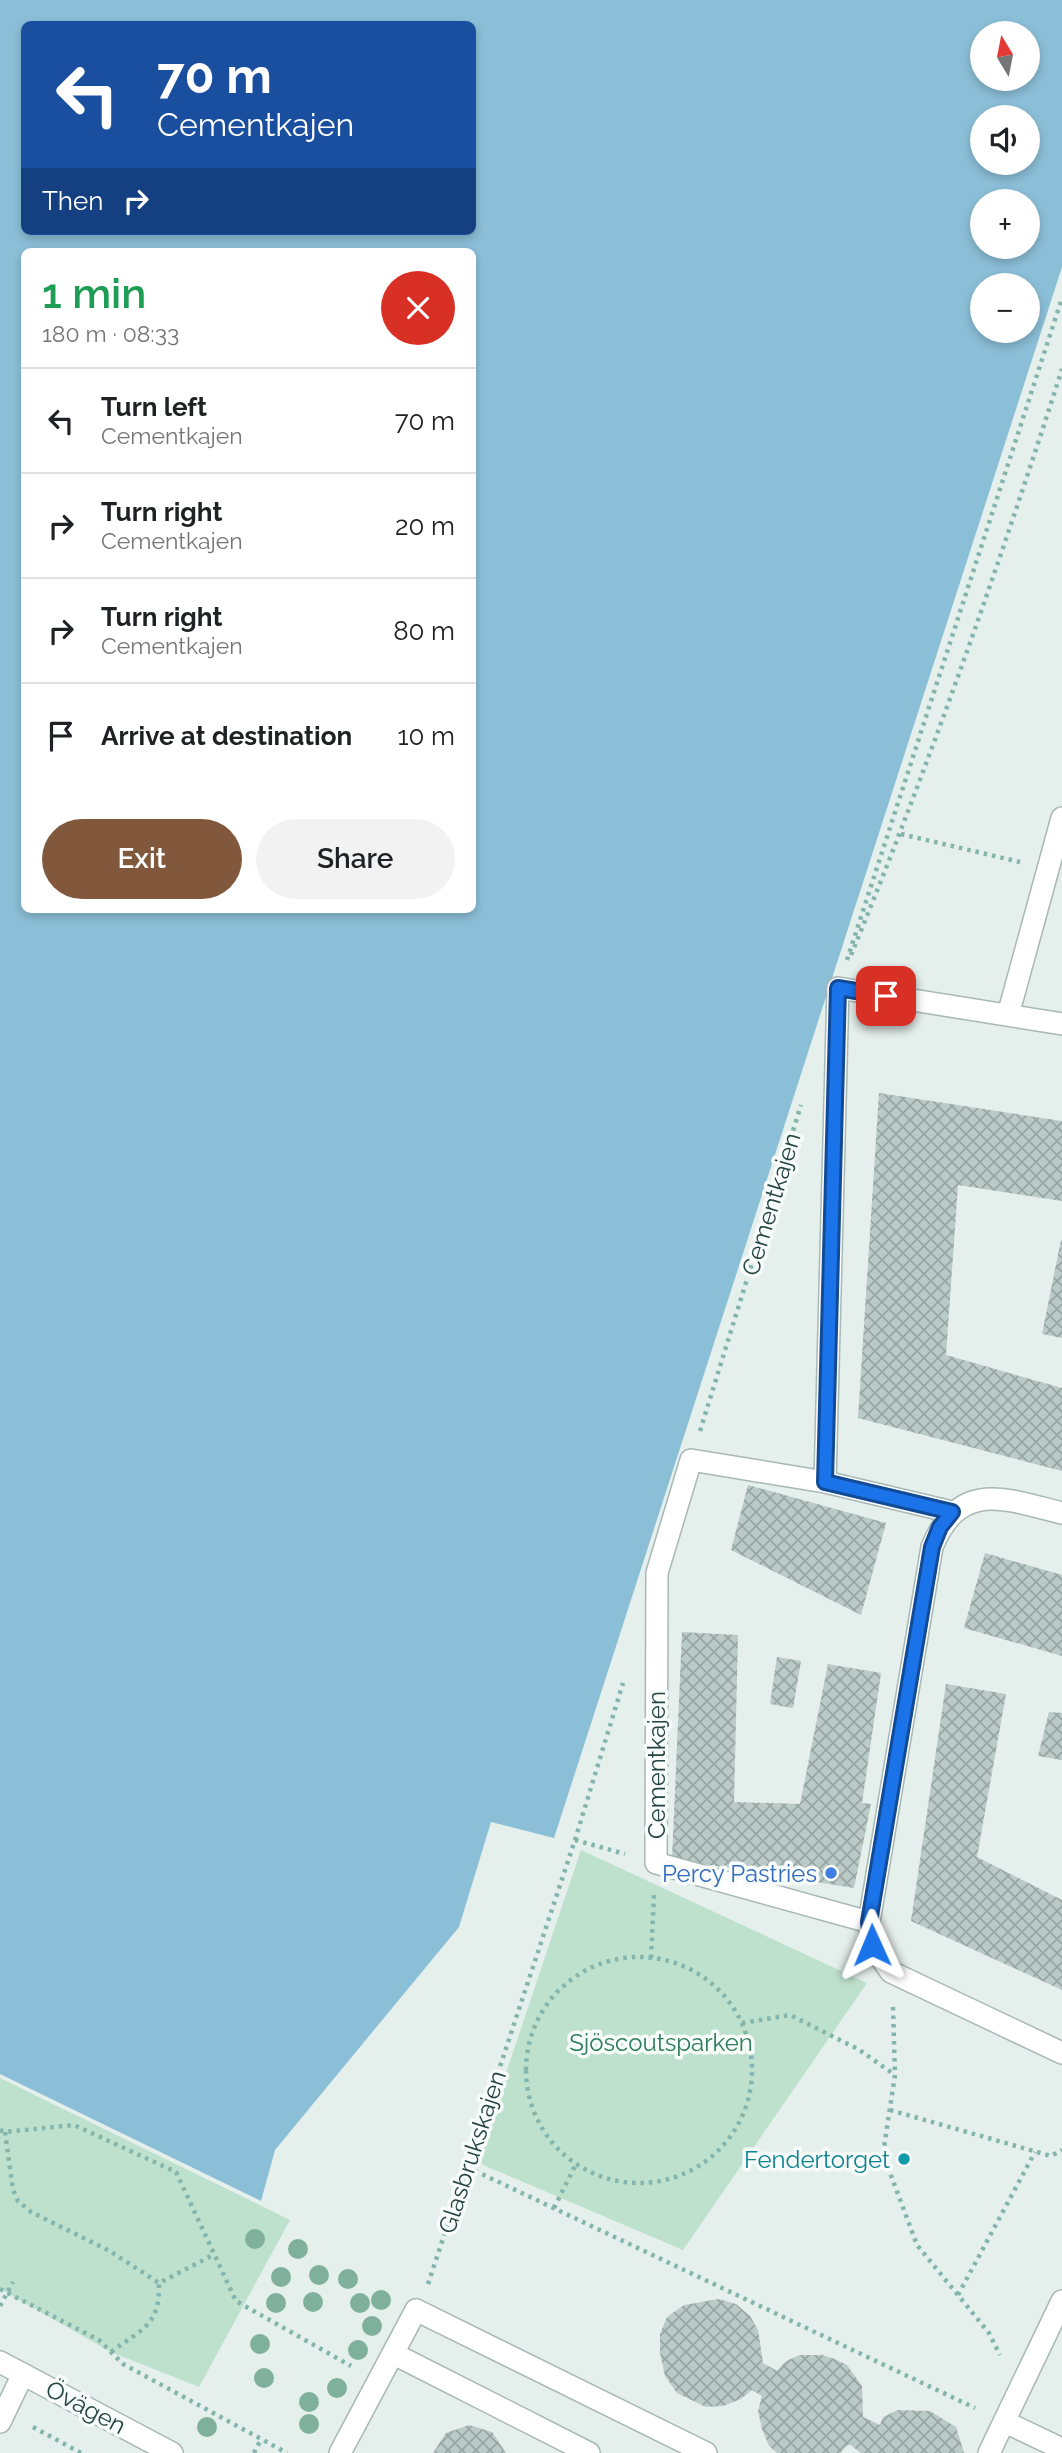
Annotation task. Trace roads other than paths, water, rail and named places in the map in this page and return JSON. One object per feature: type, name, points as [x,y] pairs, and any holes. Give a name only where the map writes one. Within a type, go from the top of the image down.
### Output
[{"type":"street","points":[[1062,818],[1046,868],[1008,1015],[1062,1024]]},
{"type":"street","name":"Cementkajen","points":[[869,1922],[656,1863],[657,1573],[691,1460],[825,1482],[838,988],[1008,1015]]},
{"type":"street","points":[[825,1482],[952,1512]]},
{"type":"street","points":[[1062,1513],[1005,1499],[982,1499],[966,1503],[952,1512],[940,1527],[932,1547],[869,1922],[872,1945],[891,1972],[1062,2053]]},
{"type":"street","points":[[989,2453],[1062,2301]]},
{"type":"street","points":[[340,2453],[416,2310],[706,2453]]},
{"type":"street","points":[[394,2354],[589,2453]]},
{"type":"street","name":"Övägen","points":[[0,2361],[172,2453]]},
{"type":"street","points":[[3,2417],[23,2374]]},
{"type":"street","points":[[1005,2422],[1062,2449]]},
{"type":"water","points":[[0,0],[1062,0],[1062,267],[1040,335],[1040,273],[970,273],[970,343],[1037,343],[554,1838],[491,1822],[459,1927],[275,2150],[261,2201],[0,2074]]},
{"type":"place","name":"Percy Pastries","points":[[831,1873]]},
{"type":"place","name":"Fendertorget","points":[[904,2159]]},
{"type":"park label","name":"Sjöscoutsparken","points":[[661,2042]]}]
